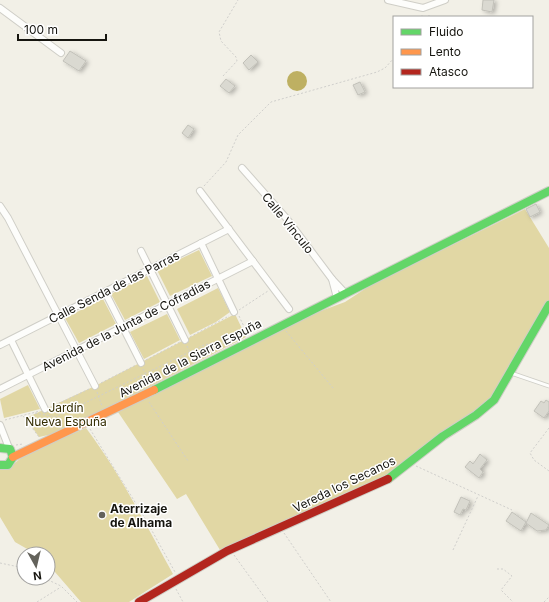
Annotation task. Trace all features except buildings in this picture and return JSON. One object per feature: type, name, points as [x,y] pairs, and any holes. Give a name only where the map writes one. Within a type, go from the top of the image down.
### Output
[{"type":"main road","name":"Avenida de la Sierra Espuña","points":[[0,448],[36,443],[65,434],[311,312],[549,191]]},
{"type":"main road","name":"Avenida de la Sierra Espuña","points":[[311,312],[338,303],[346,298],[346,294]]},
{"type":"main road","name":"Vereda los Secanos","points":[[139,602],[230,549],[390,478],[410,464],[442,437],[486,408],[494,400],[549,305]]},
{"type":"main road","name":"Avenida de la Sierra Espuña","points":[[0,465],[8,465],[13,457],[36,443]]},
{"type":"main road","points":[[10,447],[13,457]]},
{"type":"street","points":[[388,0],[423,8],[445,0]]},
{"type":"street","points":[[0,8],[61,53]]},
{"type":"street","name":"Calle Vínculo","points":[[242,168],[287,219],[332,279],[346,294]]},
{"type":"street","points":[[200,191],[289,309]]},
{"type":"street","points":[[0,206],[8,218],[94,386]]},
{"type":"street","name":"Calle Senda de las Parras","points":[[0,345],[229,229]]},
{"type":"street","points":[[201,243],[234,312]]},
{"type":"street","points":[[141,250],[185,340]]},
{"type":"street","name":"Avenida de la Junta de Cofradías","points":[[0,389],[167,303],[253,261]]},
{"type":"street","name":"Calle Vínculo","points":[[332,279],[337,298]]},
{"type":"street","points":[[105,292],[140,363]]},
{"type":"street","points":[[10,340],[45,409]]},
{"type":"street","points":[[2,425],[10,447]]},
{"type":"lane","points":[[510,372],[549,386]]},
{"type":"path","points":[[223,76],[237,61],[236,57],[221,41],[219,32],[238,0]]},
{"type":"path","points":[[200,191],[226,162],[238,135],[270,102],[377,72],[385,68],[393,59]]},
{"type":"path","points":[[249,337],[236,311],[270,290]]},
{"type":"path","points":[[0,421],[2,425],[45,409],[211,327],[234,312]]},
{"type":"path","points":[[282,326],[334,388]]},
{"type":"path","points":[[185,340],[196,364]]},
{"type":"path","points":[[34,413],[56,417],[190,352],[212,343],[236,344]]},
{"type":"path","points":[[140,363],[152,387]]},
{"type":"path","points":[[94,386],[104,411]]},
{"type":"path","points":[[144,395],[188,461]]},
{"type":"path","points":[[23,416],[40,439],[36,443]]},
{"type":"path","points":[[88,427],[146,520],[175,580],[183,602]]},
{"type":"path","points":[[549,428],[530,453],[534,460],[549,471]]},
{"type":"path","points":[[10,447],[24,444]]},
{"type":"path","points":[[410,464],[512,510]]},
{"type":"path","points":[[453,550],[479,496]]},
{"type":"path","points":[[280,528],[331,602]]},
{"type":"path","points":[[230,549],[268,602]]},
{"type":"path","points":[[0,563],[16,566]]},
{"type":"path","points":[[496,569],[503,569],[512,576],[501,590],[513,602]]},
{"type":"path","points":[[56,584],[61,586],[78,602]]},
{"type":"path","points":[[37,602],[61,586]]},
{"type":"path","points":[[544,602],[549,597]]},
{"type":"green space","points":[[525,209],[549,248],[549,301],[491,399],[387,476],[222,551],[220,550],[186,494],[177,499],[118,412],[310,315],[345,302],[371,285]]},
{"type":"green space","points":[[199,250],[212,276],[170,296],[157,270]]},
{"type":"green space","points":[[147,276],[160,302],[125,320],[111,294]]},
{"type":"green space","points":[[218,288],[230,312],[216,322],[190,335],[177,309]]},
{"type":"green space","points":[[103,299],[116,324],[79,343],[65,318]]},
{"type":"green space","points":[[167,314],[180,340],[144,359],[130,332]]},
{"type":"green space","name":"Jardín Nueva Espuña","points":[[235,314],[246,337],[89,418],[53,434],[39,437],[26,418],[95,386]]},
{"type":"green space","points":[[28,385],[40,409],[4,418],[0,399]]},
{"type":"green space","points":[[86,428],[121,481],[173,574],[129,602],[81,602],[56,573],[56,546],[22,546],[15,542],[0,517],[0,469],[9,468],[27,453]]},
{"type":"shaded area","points":[[297,71],[304,74],[307,81],[304,88],[297,91],[290,88],[287,81],[290,74]]},
{"type":"traffic: fast","points":[[154,390],[549,191]]},
{"type":"traffic: fast","points":[[388,479],[443,436],[476,415],[494,400],[549,305]]},
{"type":"traffic: fast","points":[[0,448],[10,449],[13,457],[8,465],[0,465]]},
{"type":"traffic: slow","points":[[13,457],[154,390]]},
{"type":"traffic: jam","points":[[139,602],[227,551],[388,479]]},
{"type":"place","name":"Aterrizaje de Alhama","points":[[102,515]]}]
